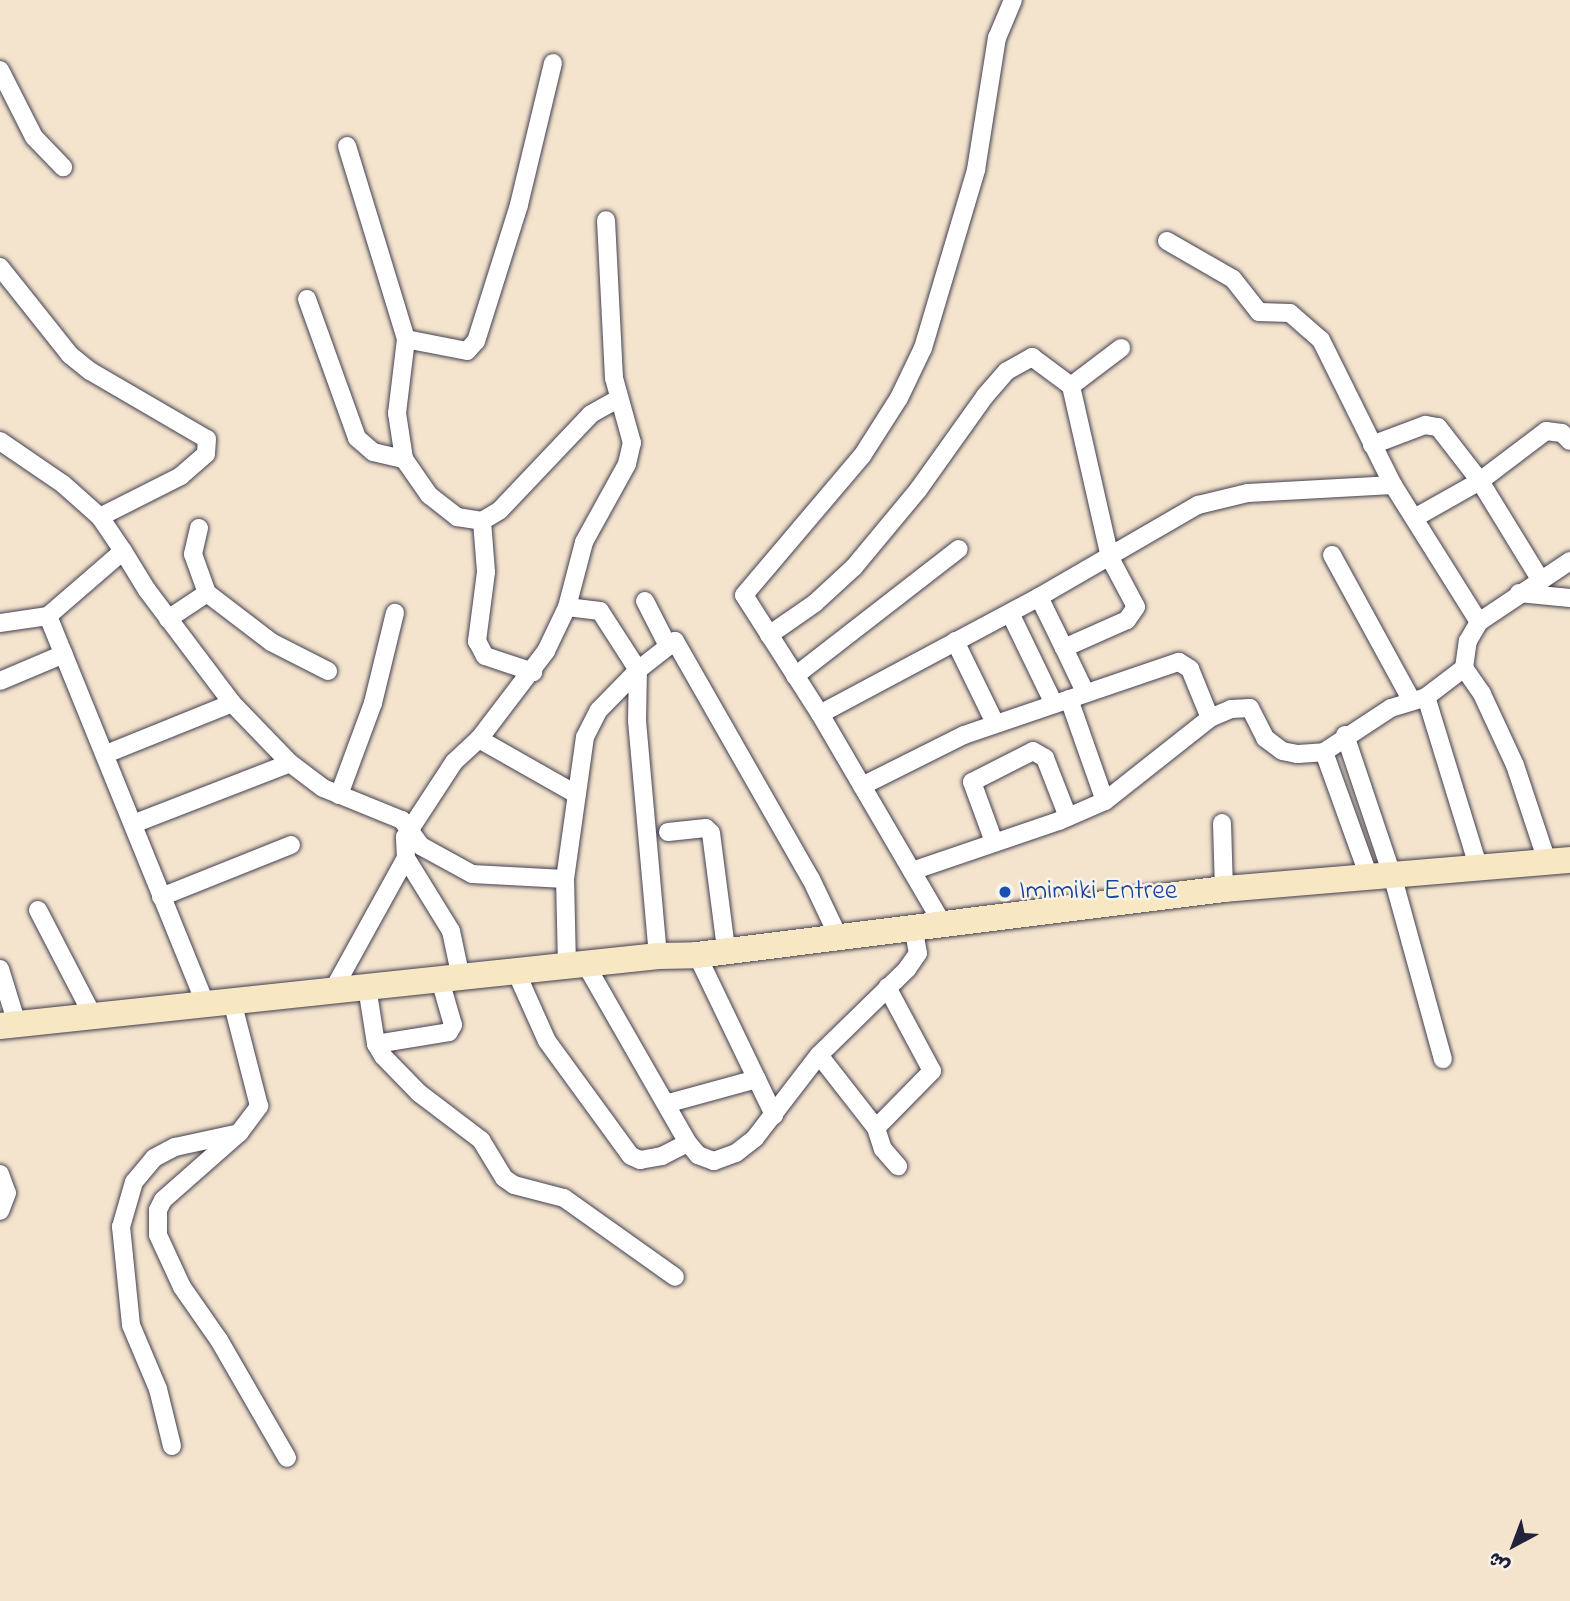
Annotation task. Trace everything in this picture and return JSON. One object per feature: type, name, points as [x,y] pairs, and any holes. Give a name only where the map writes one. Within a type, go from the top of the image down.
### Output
[{"type":"street","points":[[941,921],[820,714],[745,601],[747,589],[862,456],[900,398],[923,348],[976,170],[998,38],[1013,0]]},
{"type":"street","points":[[406,339],[467,351],[476,341],[519,205],[554,62]]},
{"type":"street","points":[[0,70],[34,137],[63,167]]},
{"type":"street","points":[[347,146],[406,339],[397,413],[404,459],[429,495],[457,517],[482,521],[500,510],[591,414],[618,399]]},
{"type":"street","points":[[333,990],[406,858],[405,837],[411,827],[454,762],[479,739],[501,706],[533,672],[567,607],[584,542],[627,464],[632,443],[618,399],[605,276],[606,220]]},
{"type":"street","points":[[1167,241],[1233,279],[1259,312],[1290,313],[1321,340],[1393,485],[1416,517],[1479,622]]},
{"type":"street","points":[[0,267],[50,336],[80,363],[207,439],[206,454],[181,476],[100,517]]},
{"type":"street","points":[[307,299],[357,438],[373,452],[404,459]]},
{"type":"street","points":[[1071,386],[1121,348]]},
{"type":"street","points":[[769,635],[815,603],[854,567],[1007,371],[1032,358],[1071,386],[1110,558],[1135,603],[1136,612],[1064,648]]},
{"type":"street","points":[[1373,445],[1425,425],[1438,426],[1480,481],[1540,579]]},
{"type":"street","points":[[1416,517],[1480,481],[1546,431],[1562,433],[1570,441]]},
{"type":"street","points":[[0,442],[64,484],[100,517],[168,619],[232,704],[290,763],[339,795],[390,814],[411,827],[421,846],[472,874],[565,879]]},
{"type":"street","points":[[820,714],[1110,558],[1198,505],[1248,493],[1393,485]]},
{"type":"street","points":[[482,521],[486,572],[477,642],[485,656],[533,672]]},
{"type":"street","points":[[199,528],[193,554],[207,593],[249,627],[328,671]]},
{"type":"street","points":[[795,676],[959,549]]},
{"type":"street","points":[[0,623],[48,616],[124,551]]},
{"type":"street","points":[[1332,555],[1419,699],[1479,869]]},
{"type":"street","points":[[0,968],[9,1025],[333,990],[517,974],[658,956],[697,955],[726,949],[839,938],[941,921],[1224,889],[1382,879],[1558,860],[1482,694],[1464,668],[1468,641],[1479,622],[1570,561]]},
{"type":"street","points":[[168,619],[207,593]]},
{"type":"street","points":[[1519,593],[1569,603]]},
{"type":"street","points":[[1039,597],[1064,648],[1069,698],[1105,801]]},
{"type":"street","points":[[645,601],[668,646]]},
{"type":"street","points":[[567,607],[600,611],[638,670],[637,721],[658,956]]},
{"type":"street","points":[[1010,612],[1069,698]]},
{"type":"street","points":[[339,795],[373,704],[396,613]]},
{"type":"street","points":[[48,616],[205,1003]]},
{"type":"street","points":[[839,938],[695,670],[675,640],[638,670],[599,710],[585,737],[565,879],[576,965],[669,1103],[688,1143],[698,1155],[714,1161],[736,1153],[775,1115],[819,1055],[919,953],[913,927]]},
{"type":"street","points":[[955,641],[995,723]]},
{"type":"street","points":[[0,681],[64,654]]},
{"type":"street","points":[[862,786],[995,723],[1180,662],[1190,669],[1210,718]]},
{"type":"street","points":[[912,871],[1068,817],[1105,801],[1210,718],[1231,709],[1250,708],[1265,738],[1282,751],[1324,752],[1345,735],[1419,699],[1464,668]]},
{"type":"street","points":[[106,754],[232,704]]},
{"type":"street","points":[[1345,735],[1382,879],[1443,1059]]},
{"type":"street","points":[[479,739],[576,794]]},
{"type":"street","points":[[994,842],[972,782],[1032,751],[1045,758],[1068,817]]},
{"type":"street","points":[[1324,752],[1382,879]]},
{"type":"street","points":[[133,824],[290,763]]},
{"type":"street","points":[[1222,823],[1224,889]]},
{"type":"street","points":[[668,832],[706,828],[711,833],[726,949]]},
{"type":"street","points":[[161,897],[291,845]]},
{"type":"street","points":[[376,1044],[449,1032],[453,1025],[443,912],[406,858]]},
{"type":"street","points":[[37,910],[93,1016]]},
{"type":"street","points":[[697,955],[775,1115]]},
{"type":"street","points":[[517,974],[547,1041],[631,1156],[640,1160],[663,1156],[688,1143]]},
{"type":"street","points":[[367,987],[376,1044],[419,1093],[481,1140],[504,1178],[514,1185],[564,1198],[675,1277]]},
{"type":"street","points":[[876,1128],[932,1071],[887,987]]},
{"type":"street","points":[[232,1001],[259,1106],[239,1133],[163,1200],[158,1210],[158,1235],[182,1287],[219,1340],[287,1458]]},
{"type":"street","points":[[819,1055],[876,1128],[883,1149],[898,1166]]},
{"type":"street","points":[[669,1103],[757,1079]]},
{"type":"street","points":[[172,1446],[158,1389],[131,1325],[121,1227],[134,1182],[154,1158],[175,1147],[239,1133]]},
{"type":"street","points":[[0,1174],[7,1193],[0,1211]]},
{"type":"place","name":"Imimiki Entree","points":[[1005,892]]}]
